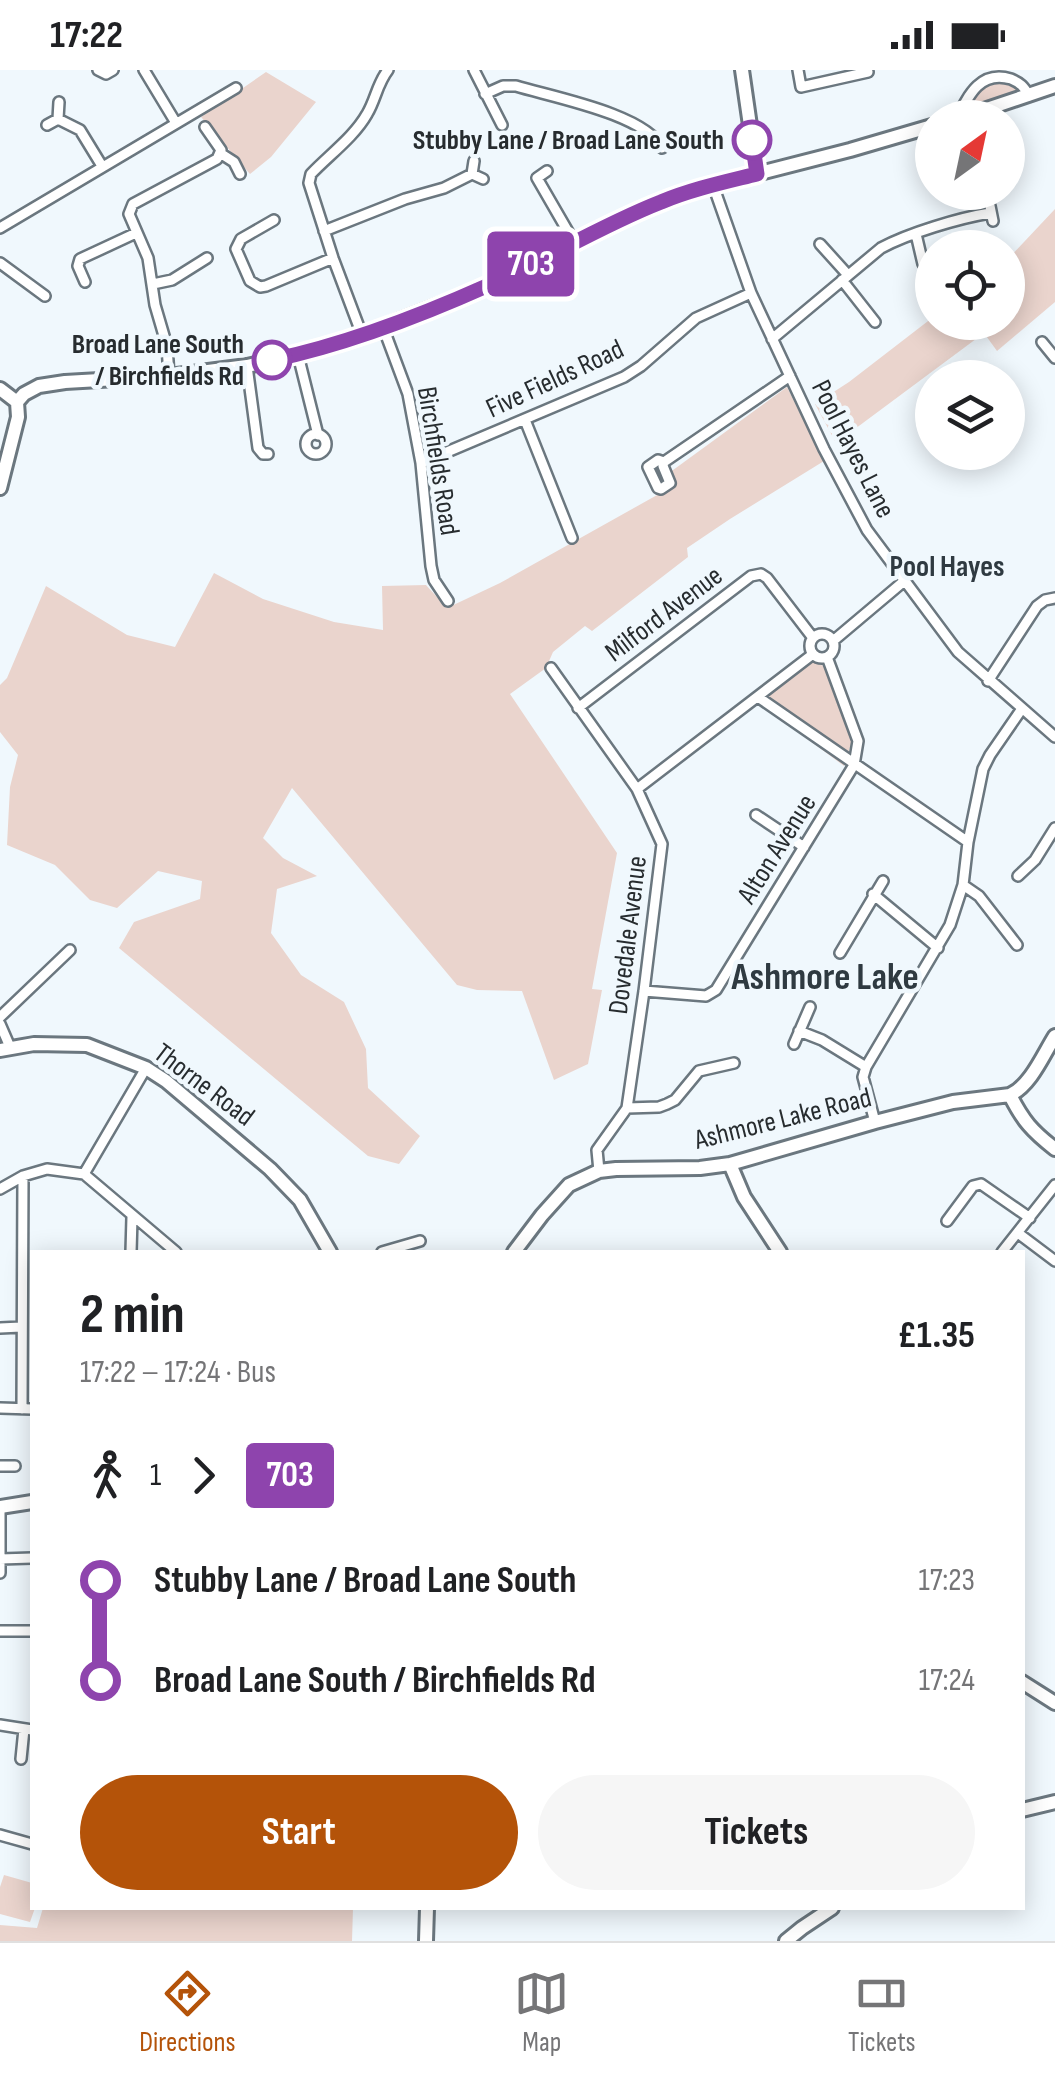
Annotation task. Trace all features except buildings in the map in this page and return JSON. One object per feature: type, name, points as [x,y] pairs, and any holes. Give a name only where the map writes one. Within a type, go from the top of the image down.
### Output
[{"type":"street","points":[[98,70],[106,74],[113,70]]},
{"type":"street","points":[[144,70],[176,123]]},
{"type":"street","points":[[362,335],[309,182],[311,174],[361,124],[388,70]]},
{"type":"street","points":[[474,70],[502,125]]},
{"type":"street","points":[[742,70],[757,174]]},
{"type":"street","points":[[798,70],[801,87],[868,72]]},
{"type":"street","points":[[969,100],[979,82],[990,75],[1005,76],[1019,83],[1028,96]]},
{"type":"street","points":[[484,94],[503,86],[516,86],[624,118],[649,132],[660,144],[667,132]]},
{"type":"street","points":[[0,228],[236,88]]},
{"type":"street","points":[[1015,100],[1054,90]]},
{"type":"street","points":[[58,118],[59,102]]},
{"type":"street","points":[[58,118],[80,130],[102,166]]},
{"type":"street","points":[[47,125],[58,118]]},
{"type":"street","points":[[169,376],[167,346],[155,305],[148,258],[129,214],[132,204],[216,160],[220,153],[218,144],[205,127]]},
{"type":"street","points":[[16,402],[39,386],[169,376],[298,355],[362,335],[490,285],[663,201],[915,131]]},
{"type":"street","points":[[220,153],[234,162],[240,174]]},
{"type":"street","points":[[472,174],[474,161]]},
{"type":"street","points":[[546,171],[537,178],[574,242]]},
{"type":"street","points":[[324,230],[444,188],[472,174]]},
{"type":"street","points":[[472,174],[482,180]]},
{"type":"street","name":"Pool Hayes Lane","points":[[714,185],[751,292],[866,530],[958,652],[1055,737]]},
{"type":"street","points":[[929,230],[991,214]]},
{"type":"street","points":[[274,220],[241,239],[236,249],[254,285],[266,286],[333,258]]},
{"type":"street","points":[[85,282],[78,266],[80,259],[136,234]]},
{"type":"street","points":[[772,339],[881,248],[915,234]]},
{"type":"street","points":[[820,244],[875,322]]},
{"type":"street","points":[[153,284],[172,280],[206,258]]},
{"type":"street","points":[[0,263],[45,296]]},
{"type":"street","points":[[27,283],[34,273]]},
{"type":"street","name":"Five Fields Road","points":[[421,463],[624,377],[696,318],[751,292]]},
{"type":"street","name":"Birchfields Road","points":[[382,327],[408,394],[421,463],[430,566],[448,602]]},
{"type":"street","points":[[1042,342],[1054,354]]},
{"type":"street","points":[[298,355],[318,435]]},
{"type":"street","points":[[247,366],[258,448],[268,454]]},
{"type":"street","points":[[664,462],[790,376]]},
{"type":"street","points":[[0,389],[16,402],[18,418],[0,488]]},
{"type":"street","points":[[526,420],[572,538]]},
{"type":"street","name":"Milford Avenue","points":[[578,708],[751,576],[760,574],[766,578],[813,638]]},
{"type":"street","points":[[833,641],[904,582]]},
{"type":"street","points":[[988,680],[1037,606],[1055,598]]},
{"type":"street","points":[[826,635],[833,641],[834,647],[827,657],[813,654],[813,638],[826,635]]},
{"type":"street","points":[[637,789],[813,654]]},
{"type":"street","points":[[827,657],[858,742],[854,766]]},
{"type":"street","name":"Dovedale Avenue","points":[[551,668],[637,789],[662,844],[627,1108],[602,1140],[598,1171]]},
{"type":"street","points":[[758,697],[968,842]]},
{"type":"street","points":[[875,1122],[863,1077],[866,1067],[950,925],[963,885],[983,770],[1021,710]]},
{"type":"street","name":"Alton Avenue","points":[[644,991],[706,996],[716,990],[854,766]]},
{"type":"street","points":[[756,815],[804,847]]},
{"type":"street","points":[[1018,876],[1036,860],[1055,828]]},
{"type":"street","points":[[840,953],[883,880]]},
{"type":"street","points":[[963,885],[979,896],[1017,945]]},
{"type":"street","points":[[873,894],[938,948]]},
{"type":"street","points":[[5,1049],[0,1020],[70,950]]},
{"type":"street","points":[[794,1044],[810,1006]]},
{"type":"street","points":[[799,1032],[822,1040],[866,1067]]},
{"type":"street","points":[[1055,1036],[1025,1083],[1010,1095],[1024,1121],[1055,1149]]},
{"type":"street","name":"Thorne Road","points":[[5,1049],[34,1044],[87,1045],[146,1068],[270,1169],[300,1200],[327,1250]]},
{"type":"street","points":[[627,1108],[659,1108],[675,1100],[699,1071],[734,1063]]},
{"type":"street","points":[[84,1174],[146,1068]]},
{"type":"street","name":"Ashmore Lake Road","points":[[516,1250],[569,1186],[598,1171],[730,1164],[953,1102],[1010,1095]]},
{"type":"street","points":[[730,1164],[744,1197],[779,1250]]},
{"type":"street","points":[[0,1190],[23,1176],[47,1170],[84,1174],[173,1250]]},
{"type":"street","points":[[0,1408],[27,1409],[21,1327],[23,1176]]},
{"type":"street","points":[[947,1221],[973,1186],[981,1184],[1030,1218]]},
{"type":"street","points":[[1004,1250],[1055,1185]]},
{"type":"street","points":[[130,1250],[132,1217]]},
{"type":"street","points":[[1018,1233],[1055,1261]]},
{"type":"street","points":[[389,1250],[420,1241]]},
{"type":"street","points":[[0,1328],[21,1327]]},
{"type":"street","points":[[0,1466],[15,1466]]},
{"type":"street","points":[[0,1573],[0,1507],[30,1502]]},
{"type":"street","points":[[0,1559],[30,1558]]},
{"type":"street","points":[[0,1631],[30,1631]]},
{"type":"street","points":[[1025,1684],[1055,1703]]},
{"type":"street","points":[[0,1725],[28,1729],[21,1759]]},
{"type":"street","points":[[1025,1809],[1055,1802]]},
{"type":"street","points":[[0,1836],[30,1844]]},
{"type":"street","points":[[426,1910],[426,1941]]},
{"type":"street","points":[[786,1941],[829,1910]]},
{"type":"shaded area","points":[[266,72],[316,102],[271,157],[250,174],[201,117]]},
{"type":"shaded area","points":[[987,80],[1011,83],[1021,93],[996,100],[973,100]]},
{"type":"shaded area","points":[[1055,209],[1055,302],[1025,327],[1025,241]]},
{"type":"shaded area","points":[[915,331],[915,340],[975,340],[948,360],[915,360],[915,384],[836,443],[815,404]]},
{"type":"shaded area","points":[[989,340],[1010,340],[997,351]]},
{"type":"shaded area","points":[[787,387],[824,461],[687,548],[688,557],[592,631],[585,626],[553,652],[546,668],[510,694],[617,853],[592,989],[602,990],[588,1064],[554,1080],[522,991],[477,990],[457,985],[292,788],[263,838],[283,858],[317,876],[277,889],[271,933],[301,975],[344,1002],[366,1049],[368,1088],[420,1136],[399,1164],[368,1156],[119,948],[134,922],[200,899],[202,881],[158,871],[117,908],[90,900],[55,865],[7,845],[10,787],[18,755],[0,732],[0,685],[7,678],[46,586],[127,635],[175,647],[214,573],[263,599],[334,622],[383,630],[382,586],[426,585],[447,608],[500,583],[675,485],[669,473]]},
{"type":"shaded area","points":[[812,662],[824,666],[852,741],[844,766],[759,703]]},
{"type":"shaded area","points":[[4,1875],[30,1882],[30,1910],[34,1910],[30,1922],[0,1914]]},
{"type":"shaded area","points":[[42,1910],[353,1910],[352,1941],[0,1941],[0,1925],[37,1928]]},
{"type":"bus line","name":"703","points":[[272,360],[362,335],[490,285],[663,201],[757,174],[752,140]]},
{"type":"place","name":"Stubby Lane / Broad Lane South","points":[[752,140]]},
{"type":"place","name":"Broad Lane South / Birchfields Rd","points":[[272,360]]},
{"type":"district","name":"Pool Hayes","points":[[947,567]]},
{"type":"district","name":"Ashmore Lake","points":[[825,977]]}]
